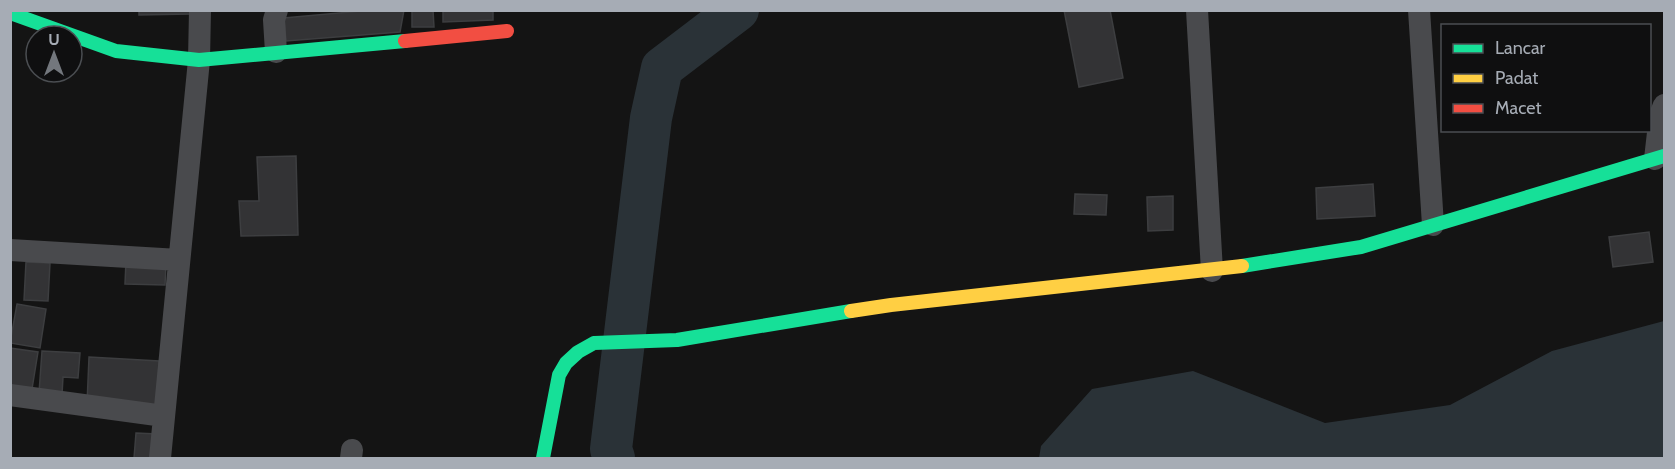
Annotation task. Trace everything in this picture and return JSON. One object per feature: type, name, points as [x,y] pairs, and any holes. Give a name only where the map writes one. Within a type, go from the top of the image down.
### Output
[{"type":"street","points":[[160,459],[199,60],[200,10]]},
{"type":"street","points":[[276,52],[274,20],[277,10]]},
{"type":"street","points":[[1197,10],[1212,271]]},
{"type":"street","points":[[1419,10],[1432,225]]},
{"type":"street","points":[[10,13],[116,51],[199,60],[507,31]]},
{"type":"street","points":[[543,459],[559,375],[566,363],[578,352],[594,344],[677,340],[891,305],[1212,271],[1361,247],[1660,158],[1660,115],[1665,105]]},
{"type":"street","points":[[10,250],[179,260]]},
{"type":"street","points":[[10,395],[164,416]]},
{"type":"shaded area","points":[[1664,321],[1664,458],[1039,458],[1041,446],[1092,389],[1193,371],[1325,423],[1450,405],[1552,351]]},
{"type":"building","points":[[139,10],[190,10],[190,14],[139,15]]},
{"type":"building","points":[[372,10],[404,10],[400,32],[286,41],[284,18]]},
{"type":"building","points":[[412,10],[433,10],[434,27],[412,27]]},
{"type":"building","points":[[443,10],[493,10],[493,20],[443,22]]},
{"type":"building","points":[[1064,10],[1110,10],[1123,78],[1079,87]]},
{"type":"building","points":[[296,156],[298,235],[241,236],[239,201],[259,201],[257,157]]},
{"type":"building","points":[[1373,184],[1375,216],[1317,219],[1316,188]]},
{"type":"building","points":[[1075,194],[1107,195],[1106,215],[1074,214]]},
{"type":"building","points":[[1173,196],[1173,230],[1148,231],[1147,197]]},
{"type":"building","points":[[1649,232],[1653,262],[1613,267],[1609,237]]},
{"type":"building","points":[[126,261],[166,263],[165,285],[125,284]]},
{"type":"building","points":[[26,262],[50,263],[48,301],[24,300]]},
{"type":"building","points":[[17,304],[46,309],[40,348],[10,343]]},
{"type":"building","points":[[10,348],[38,352],[32,389],[10,385]]},
{"type":"building","points":[[42,351],[80,353],[78,378],[63,377],[62,395],[39,393]]},
{"type":"building","points":[[89,357],[159,361],[157,407],[87,404]]},
{"type":"building","points":[[136,433],[157,434],[155,458],[134,458]]},
{"type":"waterway","points":[[614,458],[611,449],[651,118],[662,68],[738,10]]},
{"type":"traffic: fast","points":[[10,13],[116,51],[199,60],[405,41]]},
{"type":"traffic: fast","points":[[1242,266],[1361,247],[1664,156]]},
{"type":"traffic: fast","points":[[543,458],[559,375],[566,363],[578,352],[594,343],[677,340],[851,311]]},
{"type":"traffic: slow","points":[[851,311],[1242,266]]},
{"type":"traffic: jam","points":[[405,41],[507,31]]}]
